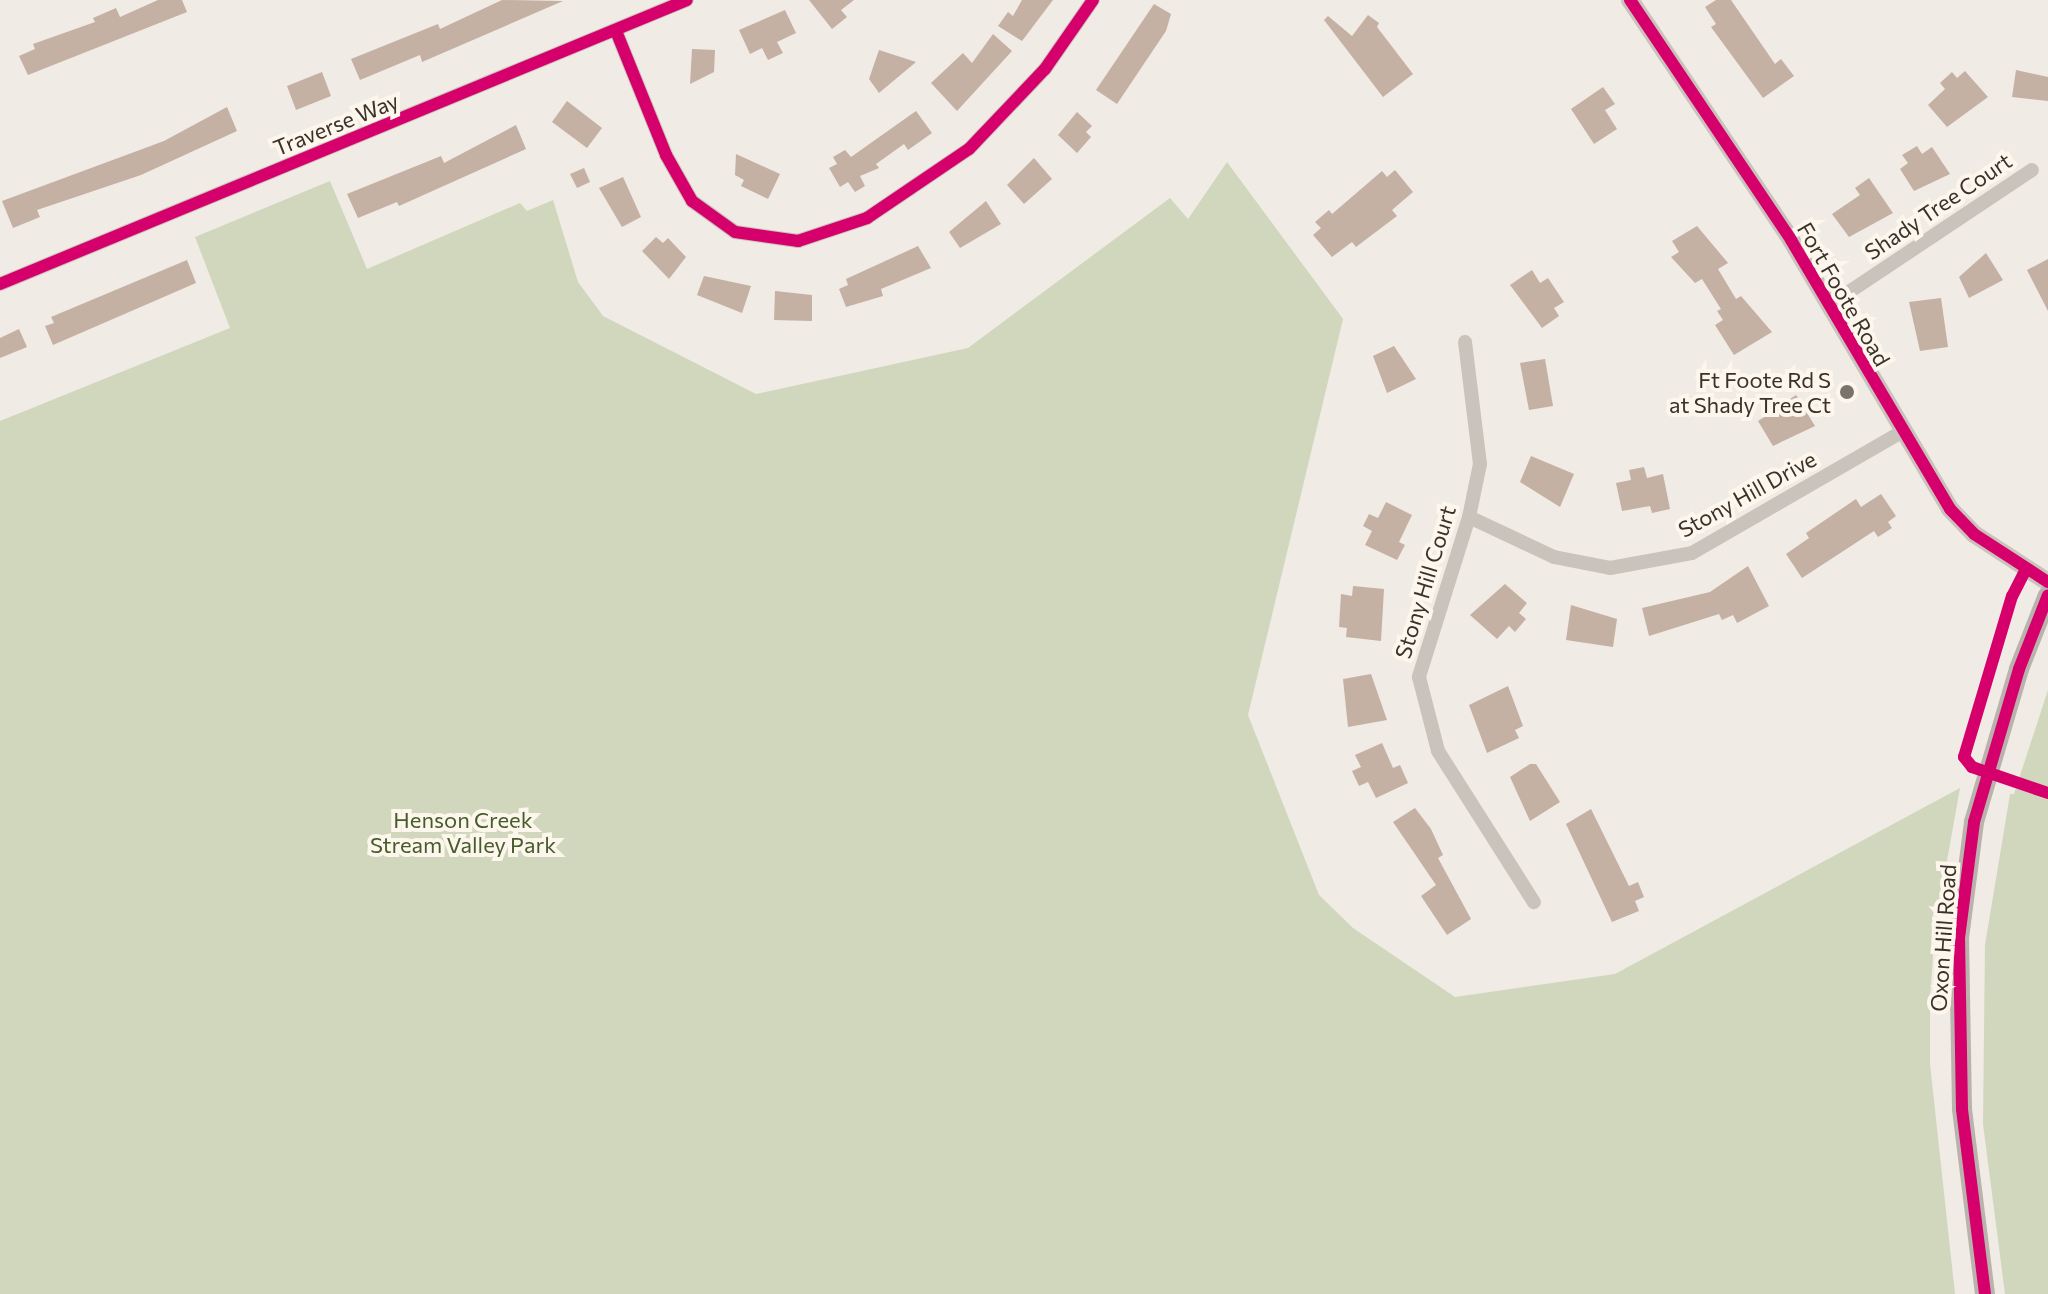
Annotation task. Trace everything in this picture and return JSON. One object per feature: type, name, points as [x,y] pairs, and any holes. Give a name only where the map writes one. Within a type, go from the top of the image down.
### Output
[{"type":"main road","name":"Oxon Hill Road","points":[[1985,1294],[1962,1109],[1960,926],[1974,822],[1988,771],[2048,595]]},
{"type":"street","name":"Traverse Way","points":[[0,284],[687,0]]},
{"type":"street","points":[[616,31],[666,155],[692,201],[735,232],[798,241],[847,228],[957,158],[1045,69],[1093,0]]},
{"type":"street","name":"Fort Foote Road","points":[[1630,0],[1791,240],[1950,509],[1974,534],[2048,582]]},
{"type":"street","name":"Shady Tree Court","points":[[1828,306],[2032,170]]},
{"type":"street","name":"Stony Hill Court","points":[[1465,342],[1480,464],[1469,517],[1419,677],[1438,751],[1534,902]]},
{"type":"street","name":"Stony Hill Drive","points":[[1469,517],[1554,557],[1610,568],[1692,553],[1902,432]]},
{"type":"green space","name":"Henson Creek Stream Valley Park","points":[[1227,162],[1343,319],[1248,715],[1319,895],[1353,928],[1455,997],[1615,974],[1960,788],[1935,928],[1930,997],[1930,1064],[1955,1294],[0,1294],[0,421],[230,328],[195,237],[330,181],[367,269],[520,203],[527,211],[553,200],[578,282],[603,316],[756,394],[968,348],[1170,198],[1188,219]]},
{"type":"green space","points":[[2048,690],[2048,1294],[2005,1294],[1983,1124],[1985,945],[2010,794],[2014,794]]},
{"type":"building","points":[[158,0],[182,0],[187,12],[28,75],[19,56],[35,49],[33,44],[95,22],[93,18],[116,8],[120,17]]},
{"type":"building","points":[[502,0],[563,1],[422,62],[420,55],[360,80],[351,59],[438,24],[440,29]]},
{"type":"building","points":[[809,0],[854,0],[841,10],[847,17],[832,29]]},
{"type":"building","points":[[1022,0],[1053,0],[1022,41],[998,26],[1008,12],[1013,16]]},
{"type":"building","points":[[1716,0],[1731,0],[1775,64],[1781,59],[1794,76],[1763,98],[1711,27],[1716,24],[1705,7]]},
{"type":"building","points":[[1154,4],[1171,14],[1166,31],[1117,104],[1096,90]]},
{"type":"building","points":[[785,10],[796,33],[777,42],[783,53],[768,60],[762,48],[750,54],[739,30]]},
{"type":"building","points":[[1368,15],[1379,23],[1377,27],[1413,74],[1383,97],[1324,20],[1328,16],[1352,36]]},
{"type":"building","points":[[993,34],[1012,51],[957,111],[931,83],[963,53],[972,63]]},
{"type":"building","points":[[692,49],[715,50],[714,72],[690,84]]},
{"type":"building","points":[[879,50],[916,62],[879,93],[869,79]]},
{"type":"building","points":[[2016,70],[2048,77],[2048,101],[2012,97]]},
{"type":"building","points":[[1965,71],[1988,97],[1947,127],[1928,105],[1945,89],[1940,83],[1952,72],[1957,78]]},
{"type":"building","points":[[322,72],[331,96],[296,110],[287,86]]},
{"type":"building","points":[[1603,87],[1615,104],[1605,110],[1617,129],[1594,144],[1571,109]]},
{"type":"building","points":[[567,101],[602,128],[587,148],[552,122]]},
{"type":"building","points":[[227,107],[237,131],[141,175],[37,210],[40,217],[13,228],[2,201],[164,141]]},
{"type":"building","points":[[916,111],[932,133],[908,150],[904,144],[876,164],[879,168],[860,176],[865,186],[855,192],[848,182],[840,187],[829,168],[837,164],[833,157],[845,150],[851,157]]},
{"type":"building","points":[[1077,112],[1092,126],[1086,132],[1091,137],[1077,153],[1058,135]]},
{"type":"building","points":[[516,125],[526,149],[399,206],[397,202],[358,218],[347,194],[441,156],[444,163]]},
{"type":"building","points":[[1917,146],[1922,154],[1932,147],[1950,174],[1914,191],[1900,169],[1908,163],[1902,155]]},
{"type":"building","points":[[736,154],[780,174],[768,199],[741,186],[744,180],[735,175]]},
{"type":"building","points":[[1034,158],[1052,179],[1024,204],[1007,185]]},
{"type":"building","points":[[584,168],[590,182],[577,188],[570,174]]},
{"type":"building","points":[[1395,170],[1413,192],[1392,210],[1397,216],[1356,247],[1352,242],[1332,257],[1313,235],[1321,228],[1315,222],[1329,210],[1332,214],[1382,171],[1387,177]]},
{"type":"building","points":[[623,177],[641,217],[622,227],[599,188]]},
{"type":"building","points":[[1869,178],[1893,213],[1849,237],[1832,214],[1860,195],[1855,188]]},
{"type":"building","points":[[986,201],[1001,224],[960,248],[949,232]]},
{"type":"building","points":[[1697,226],[1728,263],[1718,269],[1736,299],[1741,296],[1772,332],[1734,355],[1715,325],[1723,320],[1717,311],[1721,309],[1702,279],[1695,283],[1671,257],[1679,252],[1672,241]]},
{"type":"building","points":[[656,237],[663,243],[668,238],[686,257],[669,279],[642,251]]},
{"type":"building","points":[[918,246],[931,268],[881,289],[883,296],[846,307],[839,289],[848,285],[846,279]]},
{"type":"building","points":[[1986,253],[2003,280],[1969,298],[1959,277]]},
{"type":"building","points":[[2048,259],[2048,311],[2027,270]]},
{"type":"building","points":[[187,260],[196,283],[53,345],[45,326],[54,323],[51,317]]},
{"type":"building","points":[[1532,270],[1540,283],[1548,278],[1564,302],[1554,308],[1559,316],[1542,328],[1510,285]]},
{"type":"building","points":[[704,276],[751,286],[742,313],[697,295]]},
{"type":"building","points":[[775,291],[812,295],[812,321],[774,320]]},
{"type":"building","points":[[1941,298],[1948,347],[1920,351],[1909,302]]},
{"type":"building","points":[[19,329],[27,347],[0,358],[0,338]]},
{"type":"building","points":[[1394,346],[1416,379],[1387,393],[1373,356]]},
{"type":"building","points":[[1545,359],[1553,406],[1529,410],[1520,363]]},
{"type":"building","points":[[1796,395],[1815,426],[1773,446],[1758,421],[1769,414],[1763,405],[1776,397],[1781,405]]},
{"type":"building","points":[[1531,456],[1574,474],[1560,507],[1520,482]]},
{"type":"building","points":[[1644,467],[1647,478],[1663,474],[1670,509],[1652,513],[1650,506],[1622,511],[1616,483],[1631,480],[1629,470]]},
{"type":"building","points":[[1881,494],[1896,516],[1888,522],[1892,528],[1878,537],[1874,531],[1802,578],[1786,554],[1809,538],[1806,533],[1856,499],[1861,507]]},
{"type":"building","points":[[1386,502],[1412,515],[1399,542],[1405,545],[1397,560],[1365,545],[1372,531],[1363,526],[1369,514],[1378,518]]},
{"type":"building","points":[[1748,566],[1769,606],[1737,623],[1733,615],[1722,620],[1719,614],[1649,636],[1642,608],[1710,592]]},
{"type":"building","points":[[1505,584],[1527,603],[1519,613],[1526,619],[1515,632],[1509,626],[1497,639],[1470,615]]},
{"type":"building","points":[[1353,586],[1384,589],[1381,641],[1346,637],[1347,628],[1339,627],[1341,594],[1352,596]]},
{"type":"building","points":[[1571,605],[1617,619],[1613,647],[1566,640]]},
{"type":"building","points":[[1371,674],[1387,720],[1348,727],[1343,679]]},
{"type":"building","points":[[1508,686],[1523,726],[1515,730],[1519,738],[1487,753],[1469,705]]},
{"type":"building","points":[[1382,743],[1393,768],[1400,765],[1408,783],[1376,798],[1368,782],[1359,786],[1352,771],[1361,767],[1355,755]]},
{"type":"building","points":[[1530,764],[1536,764],[1560,802],[1530,821],[1510,777]]},
{"type":"building","points":[[1415,808],[1431,829],[1443,855],[1438,858],[1471,919],[1447,935],[1421,896],[1436,885],[1393,822]]},
{"type":"building","points":[[1591,809],[1629,886],[1638,882],[1644,897],[1635,901],[1639,911],[1612,922],[1566,824]]},
{"type":"cycle path","points":[[0,284],[687,0]]},
{"type":"cycle path","points":[[616,31],[666,155],[692,201],[735,232],[798,241],[867,218],[969,149],[1045,69],[1093,0]]},
{"type":"cycle path","points":[[1630,0],[1791,240],[1950,509],[1974,534],[2048,582]]},
{"type":"cycle path","points":[[2026,569],[2012,596],[1964,757],[1972,767],[2048,793]]},
{"type":"cycle path","points":[[1985,1294],[1962,1109],[1959,938],[1974,822],[2019,669],[2048,595]]},
{"type":"place","name":"Ft Foote Rd S at Shady Tree Ct","points":[[1847,392]]}]
